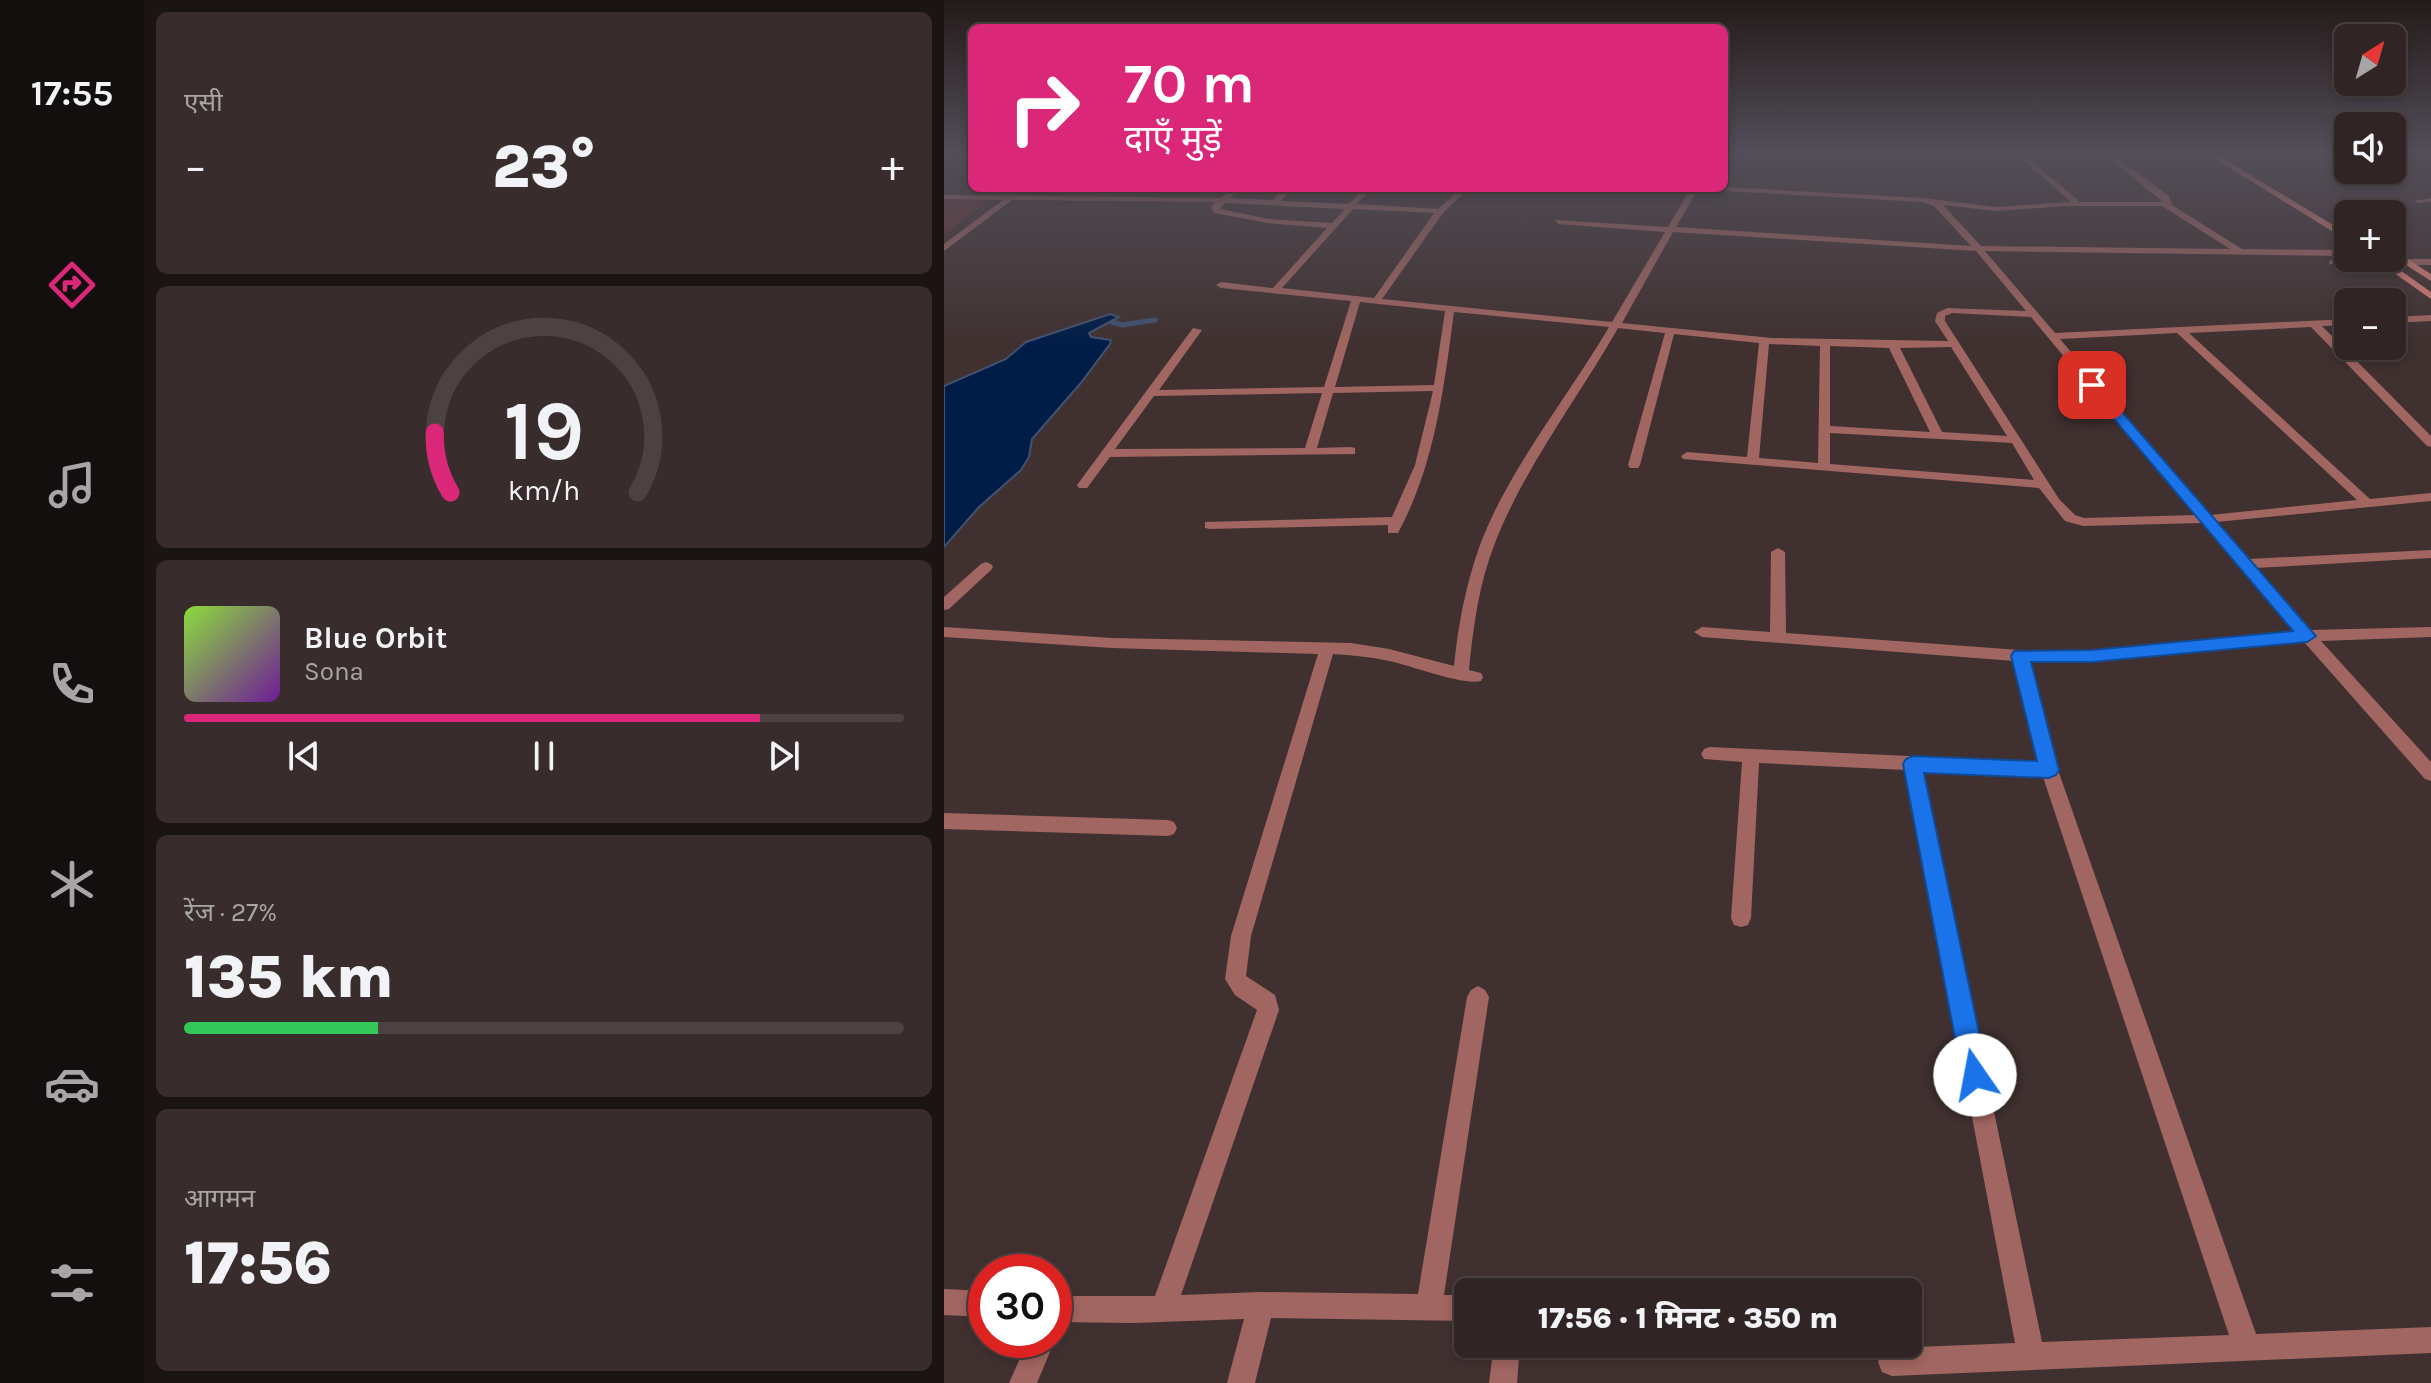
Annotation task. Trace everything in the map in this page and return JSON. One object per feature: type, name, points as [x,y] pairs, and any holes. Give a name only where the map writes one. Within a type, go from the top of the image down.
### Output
[{"type":"street","points":[[944,248],[986,217]]},
{"type":"street","points":[[1235,217],[1335,226]]},
{"type":"street","points":[[1275,291],[1344,217]]},
{"type":"street","points":[[1376,301],[1436,217]]},
{"type":"street","points":[[944,632],[1112,643],[1327,648],[1389,655],[1468,676],[1466,621],[1487,545],[1512,491],[1679,217]]},
{"type":"street","points":[[1947,217],[2244,564],[2431,774]]},
{"type":"street","points":[[2186,217],[2241,252]]},
{"type":"street","points":[[2313,217],[2334,229]]},
{"type":"street","points":[[1558,222],[1982,254],[2334,259]]},
{"type":"street","points":[[2406,252],[2431,251]]},
{"type":"street","points":[[1982,254],[2334,253]]},
{"type":"street","points":[[2406,261],[2431,278]]},
{"type":"street","points":[[2406,263],[2431,262]]},
{"type":"street","points":[[2398,272],[2431,296]]},
{"type":"street","points":[[1221,285],[1764,340],[1954,344]]},
{"type":"street","points":[[1310,451],[1356,299]]},
{"type":"street","points":[[1210,525],[1395,526],[1421,465],[1438,388],[1450,308]]},
{"type":"street","points":[[2032,314],[1944,312],[1940,315],[1940,321],[2042,484],[2070,518],[2083,522],[2206,519],[2431,497]]},
{"type":"street","points":[[2406,319],[2431,318]]},
{"type":"street","points":[[2051,336],[2334,322]]},
{"type":"street","points":[[2313,323],[2431,443]]},
{"type":"street","points":[[1083,485],[1197,330]]},
{"type":"street","points":[[2180,330],[2367,503]]},
{"type":"street","points":[[1634,465],[1670,332]]},
{"type":"street","points":[[1753,461],[1764,340]]},
{"type":"street","points":[[1824,466],[1825,343]]},
{"type":"street","points":[[1893,345],[1938,436]]},
{"type":"street","points":[[1150,393],[1438,388]]},
{"type":"street","points":[[1824,429],[2014,440]]},
{"type":"street","points":[[1106,453],[1351,451]]},
{"type":"street","points":[[1687,456],[2042,484]]},
{"type":"street","points":[[1778,552],[1778,639]]},
{"type":"street","points":[[2244,564],[2431,554]]},
{"type":"street","points":[[944,605],[986,567]]},
{"type":"street","points":[[1702,632],[2020,656],[2092,656],[2307,636],[2431,632]]},
{"type":"street","points":[[1163,1309],[1268,1010],[1268,1002],[1242,988],[1235,979],[1241,936],[1327,648]]},
{"type":"street","points":[[2020,656],[2049,770],[2247,1347]]},
{"type":"street","points":[[1710,754],[2049,770]]},
{"type":"street","points":[[1741,918],[1751,756]]},
{"type":"street","points":[[1913,764],[2031,1355]]},
{"type":"street","points":[[944,821],[1168,828]]},
{"type":"street","points":[[1429,1307],[1478,997]]},
{"type":"street","points":[[944,1302],[968,1303]]},
{"type":"street","points":[[1241,1383],[1261,1305]]},
{"type":"street","points":[[1072,1310],[1261,1305],[1454,1308]]},
{"type":"street","points":[[1892,1362],[2431,1340]]},
{"type":"street","points":[[1023,1383],[1034,1358]]},
{"type":"street","points":[[1503,1383],[1506,1358]]},
{"type":"shaded area","points":[[944,217],[968,217],[944,235]]},
{"type":"water","points":[[1110,314],[1119,317],[1089,333],[1091,337],[1111,340],[1110,344],[1032,439],[1029,457],[1021,470],[978,508],[944,547],[944,386],[1006,359],[1026,342]]},
{"type":"waterway","points":[[1112,322],[1122,325],[1155,320]]},
{"type":"route","points":[[1975,1075],[1913,764],[2049,770],[2020,656],[2092,656],[2307,636],[2092,385]]}]
